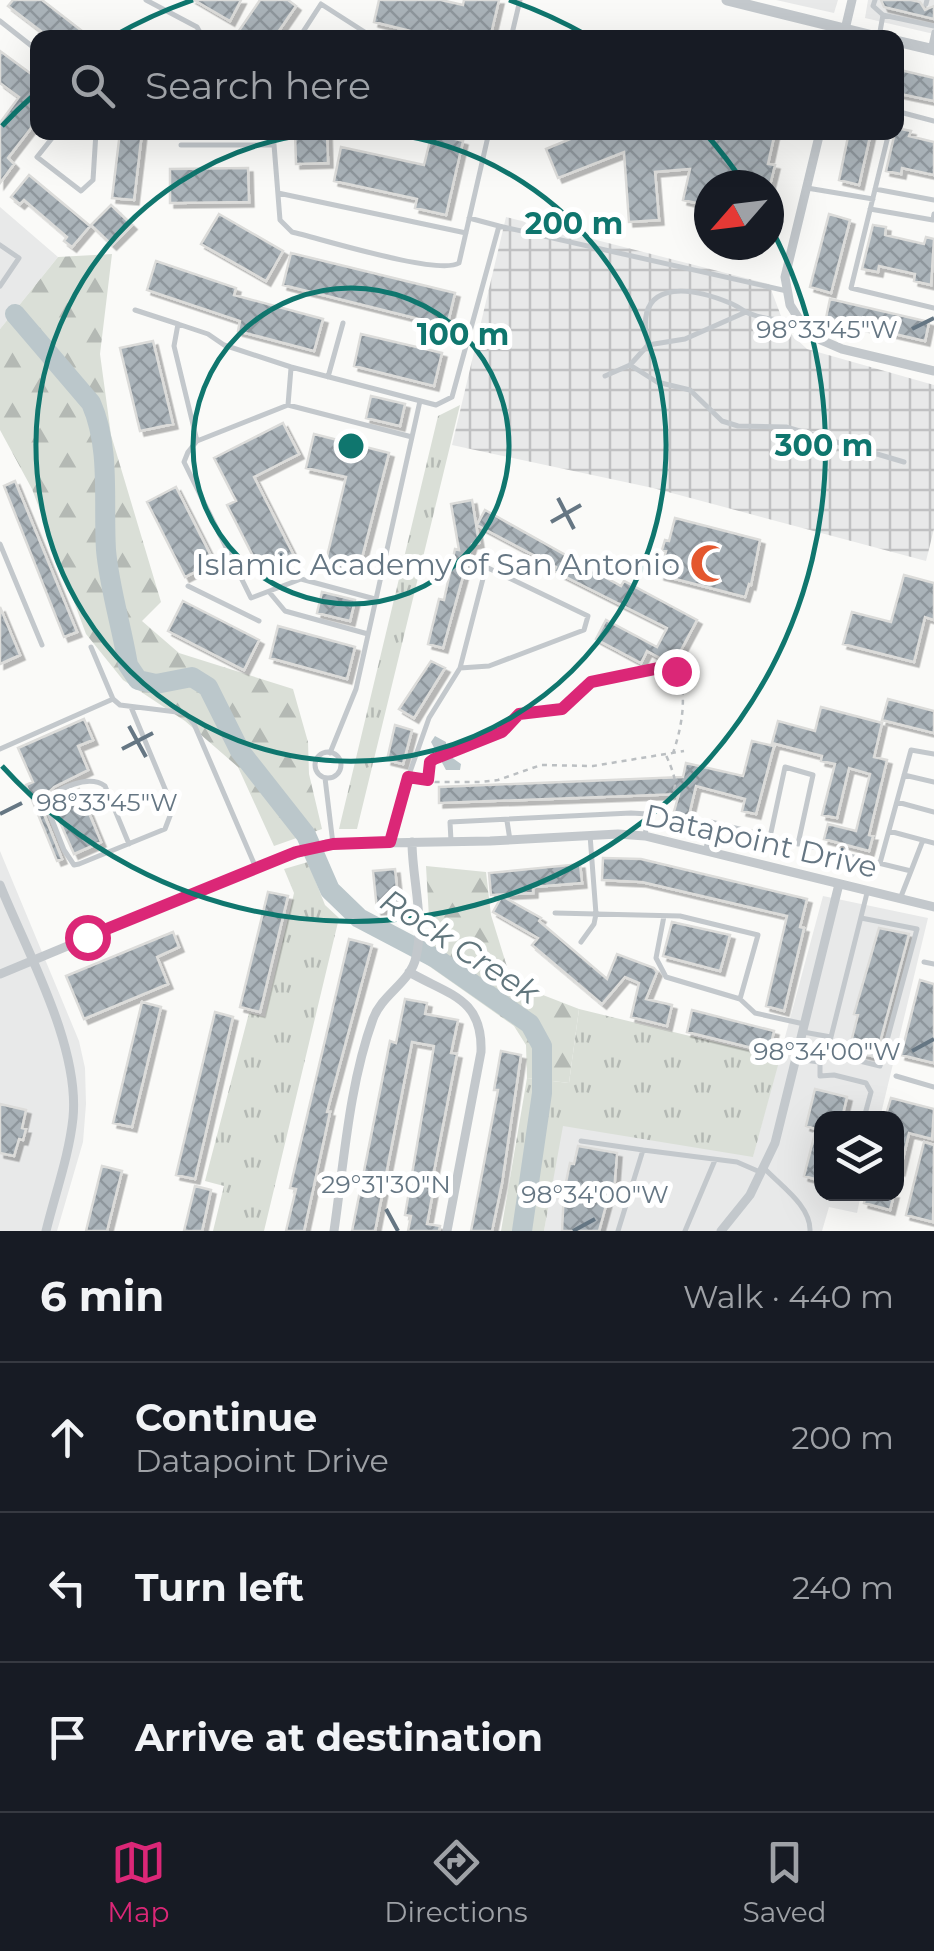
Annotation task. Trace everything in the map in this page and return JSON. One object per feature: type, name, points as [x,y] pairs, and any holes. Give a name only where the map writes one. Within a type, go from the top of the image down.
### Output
[{"type":"street","points":[[727,0],[833,30]]},
{"type":"street","points":[[845,30],[852,0]]},
{"type":"street","points":[[904,43],[932,49]]},
{"type":"street","points":[[818,140],[786,277],[787,291],[802,326],[842,349],[934,371]]},
{"type":"street","name":"Datapoint Drive","points":[[0,974],[296,852],[329,844],[645,836],[934,907]]},
{"type":"street","points":[[334,1231],[354,1097],[373,1017],[383,999],[410,972],[416,958],[412,842]]},
{"type":"street","points":[[720,1231],[750,1196],[776,1144],[839,884]]},
{"type":"street","points":[[0,885],[67,1050],[73,1088],[68,1145],[46,1231]]},
{"type":"street","points":[[410,972],[460,999],[477,1017],[481,1030],[481,1052],[447,1231]]},
{"type":"lane","points":[[146,0],[199,30]]},
{"type":"lane","points":[[513,30],[520,0]]},
{"type":"lane","points":[[874,0],[873,6],[883,11],[922,20],[934,29],[932,49]]},
{"type":"lane","points":[[303,30],[321,4],[362,30]]},
{"type":"lane","points":[[881,30],[883,11]]},
{"type":"lane","points":[[0,22],[30,45]]},
{"type":"lane","points":[[904,113],[934,121]]},
{"type":"lane","points":[[51,140],[38,157],[81,191],[94,180],[96,140]]},
{"type":"lane","points":[[274,140],[280,220],[292,232],[415,263],[451,268],[459,263],[487,140]]},
{"type":"lane","points":[[887,140],[851,288],[934,308]]},
{"type":"lane","points":[[181,145],[274,145]]},
{"type":"lane","points":[[806,188],[872,199]]},
{"type":"lane","points":[[875,189],[934,200]]},
{"type":"lane","points":[[278,193],[466,233]]},
{"type":"lane","points":[[870,208],[933,220],[934,214]]},
{"type":"lane","points":[[470,218],[787,291]]},
{"type":"lane","points":[[136,310],[291,367],[436,405],[452,398],[499,226]]},
{"type":"lane","points":[[0,246],[19,258],[0,286]]},
{"type":"lane","points":[[648,346],[643,324],[654,299],[666,292],[698,292],[746,312],[802,326]]},
{"type":"lane","points":[[605,376],[630,366],[648,346],[685,338],[746,312]]},
{"type":"lane","points":[[328,377],[343,323]]},
{"type":"lane","points":[[178,324],[174,346],[197,441]]},
{"type":"lane","points":[[630,366],[656,382],[690,390],[722,421],[738,426],[786,427],[904,462]]},
{"type":"lane","points":[[288,405],[291,367]]},
{"type":"lane","points":[[330,753],[356,689],[420,401]]},
{"type":"lane","points":[[251,598],[184,462],[197,441],[288,405],[412,437]]},
{"type":"lane","points":[[0,544],[42,645]]},
{"type":"lane","points":[[390,842],[429,718],[460,668],[486,566],[588,616],[584,630],[489,666],[460,668]]},
{"type":"lane","points":[[243,614],[251,598],[301,579],[375,599]]},
{"type":"lane","points":[[188,586],[259,622]]},
{"type":"lane","points":[[270,593],[285,612],[368,634]]},
{"type":"lane","points":[[91,647],[120,705],[185,714],[194,724],[256,868]]},
{"type":"lane","points":[[0,748],[114,699]]},
{"type":"lane","points":[[129,844],[100,781],[91,779],[71,786],[48,796],[45,802],[74,865],[129,844],[165,828],[173,808],[131,706]]},
{"type":"lane","points":[[880,863],[911,750],[934,754]]},
{"type":"lane","points":[[330,753],[338,757],[341,766],[334,777],[325,778],[318,774],[316,761],[321,754],[330,753]]},
{"type":"lane","points":[[770,837],[785,767],[814,775],[798,844]]},
{"type":"lane","points":[[904,775],[934,782]]},
{"type":"lane","points":[[325,778],[329,844]]},
{"type":"lane","points":[[896,802],[934,812]]},
{"type":"lane","points":[[451,842],[450,822],[648,814],[645,836]]},
{"type":"lane","points":[[507,820],[510,840]]},
{"type":"lane","points":[[706,849],[711,822],[910,871]]},
{"type":"lane","points":[[889,831],[934,843]]},
{"type":"lane","points":[[581,942],[596,914],[590,835]]},
{"type":"lane","points":[[900,899],[923,840]]},
{"type":"lane","points":[[827,1053],[868,891]]},
{"type":"lane","points":[[556,913],[680,916],[758,935],[740,999]]},
{"type":"lane","points":[[664,916],[656,958],[666,977],[740,999],[755,1013],[831,1037]]},
{"type":"lane","points":[[861,918],[917,930],[880,1066],[827,1053],[818,1062],[820,1076],[834,1075],[866,1083],[872,1092],[866,1111]]},
{"type":"lane","points":[[924,962],[934,964]]},
{"type":"lane","points":[[796,1058],[818,1062]]},
{"type":"lane","points":[[896,1076],[934,1087]]},
{"type":"lane","points":[[582,1140],[737,1162],[764,1171],[806,1211],[810,1231]]},
{"type":"lane","points":[[618,1231],[643,1150]]},
{"type":"lane","points":[[685,1231],[715,1159]]},
{"type":"path","points":[[428,780],[430,762],[502,732],[519,714],[562,709],[591,682],[670,667],[681,682],[680,731],[673,753]]},
{"type":"path","points":[[408,777],[480,782],[498,780],[542,764],[593,766],[684,751]]},
{"type":"path","points":[[648,814],[674,794],[666,754]]},
{"type":"shaded area","points":[[776,0],[838,0],[834,13]]},
{"type":"shaded area","points":[[868,0],[934,0],[934,34],[865,18]]},
{"type":"shaded area","points":[[0,207],[58,257],[0,329]]},
{"type":"shaded area","points":[[506,217],[769,284],[791,334],[807,349],[934,385],[934,529],[926,561],[653,488],[452,445]]},
{"type":"shaded area","points":[[435,736],[446,742],[447,754],[461,764],[460,770],[446,770],[431,742]]},
{"type":"shaded area","points":[[0,851],[79,1041],[85,1068],[83,1142],[57,1231],[0,1231]]},
{"type":"shaded area","points":[[823,896],[928,918],[882,1111],[814,1111],[814,1201],[860,1201],[857,1213],[829,1207],[822,1231],[544,1231],[562,1125],[753,1156]]},
{"type":"green space","points":[[112,254],[100,354],[111,435],[161,602],[142,621],[179,653],[293,689],[308,742],[309,774],[322,829],[274,846],[238,767],[185,721],[123,680],[86,634],[32,489],[0,430],[0,329],[58,257]]},
{"type":"green space","points":[[460,405],[357,829],[339,829],[438,416]]},
{"type":"green space","points":[[308,862],[325,905],[339,918],[264,1231],[213,1231],[224,1186],[205,1181],[249,1013],[265,1017],[294,893],[284,869]]},
{"type":"green space","points":[[426,866],[486,872],[491,915],[512,983],[579,1009],[569,1083],[527,1078],[526,1045],[514,1026],[426,964],[430,935]]},
{"type":"green space","points":[[579,1009],[780,1058],[753,1157],[563,1126],[544,1231],[501,1231],[527,1078],[569,1083]]},
{"type":"building","points":[[13,0],[42,0],[81,30],[40,30],[8,6]]},
{"type":"building","points":[[194,0],[241,0],[230,21]]},
{"type":"building","points":[[260,0],[288,0],[296,6],[280,30],[239,30]]},
{"type":"building","points":[[379,0],[441,0],[463,5],[464,0],[499,0],[492,30],[406,30],[374,22]]},
{"type":"building","points":[[881,0],[920,2],[925,10],[934,6],[934,19],[884,7]]},
{"type":"building","points":[[0,51],[30,73],[30,129],[8,158],[14,164],[0,183],[0,123],[19,97],[0,83]]},
{"type":"building","points":[[904,71],[934,78],[934,101],[904,95]]},
{"type":"building","points":[[904,130],[911,131],[909,136],[934,142],[934,175],[902,168],[901,174],[886,171],[893,140],[904,140]]},
{"type":"building","points":[[119,140],[141,140],[134,200],[112,198]]},
{"type":"building","points":[[295,140],[327,140],[328,163],[296,164]]},
{"type":"building","points":[[430,140],[463,141],[446,215],[415,208],[417,199],[334,181],[341,147],[424,165]]},
{"type":"building","points":[[568,140],[773,140],[768,164],[775,165],[774,170],[694,170],[694,203],[683,200],[690,169],[655,172],[659,220],[629,222],[624,152],[558,178],[546,149]]},
{"type":"building","points":[[847,140],[869,140],[859,185],[839,180]]},
{"type":"building","points":[[248,168],[249,202],[170,203],[170,169]]},
{"type":"building","points":[[29,175],[90,226],[72,247],[64,241],[67,237],[24,200],[20,204],[11,197]]},
{"type":"building","points":[[111,205],[132,225],[112,245],[91,225]]},
{"type":"building","points":[[219,214],[283,251],[266,281],[201,244]]},
{"type":"building","points":[[829,214],[850,220],[831,293],[810,287]]},
{"type":"building","points":[[873,225],[886,227],[885,235],[924,244],[926,237],[934,239],[931,285],[914,281],[915,274],[879,266],[878,272],[862,269]]},
{"type":"building","points":[[291,253],[455,293],[447,326],[283,285]]},
{"type":"building","points":[[156,261],[236,288],[234,295],[323,319],[314,351],[238,331],[240,321],[147,290]]},
{"type":"building","points":[[830,299],[929,322],[925,341],[826,318]]},
{"type":"building","points":[[361,334],[442,353],[434,386],[354,366]]},
{"type":"building","points":[[153,341],[173,424],[140,431],[120,348]]},
{"type":"building","points":[[371,396],[405,404],[400,426],[366,418]]},
{"type":"building","points":[[283,423],[299,454],[254,477],[293,554],[260,570],[227,505],[236,501],[214,458]]},
{"type":"building","points":[[314,434],[389,453],[358,573],[325,565],[346,477],[306,468]]},
{"type":"building","points":[[15,481],[77,632],[64,637],[4,486]]},
{"type":"building","points":[[176,487],[214,562],[185,577],[147,502]]},
{"type":"building","points":[[472,500],[479,543],[472,544],[443,648],[428,644],[439,599],[444,600],[455,549],[459,550],[451,504]]},
{"type":"building","points":[[485,510],[621,586],[624,581],[697,620],[673,665],[647,651],[641,663],[596,639],[606,620],[657,647],[667,628],[554,571],[556,567],[477,525]]},
{"type":"building","name":"Islamic Academy of San Antonio","points":[[675,518],[760,540],[745,597],[660,575],[666,551],[662,550],[665,540],[669,541]]},
{"type":"building","points":[[904,575],[934,583],[934,620],[925,617],[914,662],[843,644],[852,612],[891,622]]},
{"type":"building","points":[[322,592],[355,600],[350,621],[317,613]]},
{"type":"building","points":[[183,601],[259,640],[244,670],[168,631]]},
{"type":"building","points":[[0,607],[20,655],[0,664]]},
{"type":"building","points":[[278,626],[355,647],[347,679],[270,658]]},
{"type":"building","points":[[431,661],[445,668],[414,718],[399,709]]},
{"type":"building","points":[[888,699],[934,711],[934,733],[882,720]]},
{"type":"building","points":[[821,707],[882,723],[874,757],[887,760],[869,835],[873,836],[869,851],[824,839],[828,824],[856,831],[870,774],[849,768],[837,818],[822,815],[835,764],[821,761],[822,756],[772,743],[778,721],[815,731]]},
{"type":"building","points":[[84,719],[93,740],[78,746],[88,770],[54,787],[39,802],[62,859],[57,861],[26,785],[33,782],[18,748]]},
{"type":"building","points":[[395,725],[412,730],[403,764],[387,760]]},
{"type":"building","points":[[752,741],[774,746],[756,814],[742,811],[745,799],[696,786],[688,819],[673,815],[679,794],[439,803],[439,787],[683,777],[686,763],[743,776]]},
{"type":"building","points":[[79,789],[101,842],[74,854],[52,804]]},
{"type":"building","points":[[603,858],[641,859],[807,899],[784,1011],[766,1006],[787,916],[642,882],[602,880]]},
{"type":"building","points":[[580,864],[582,883],[533,887],[533,893],[491,895],[489,873]]},
{"type":"building","points":[[395,869],[399,908],[377,910],[373,871]]},
{"type":"building","points":[[268,892],[288,896],[260,1012],[240,1007]]},
{"type":"building","points":[[502,896],[541,918],[539,921],[607,979],[617,954],[654,968],[657,972],[646,999],[672,1005],[667,1026],[631,1017],[639,983],[625,977],[602,1004],[532,945],[538,938],[493,912]]},
{"type":"building","points":[[672,922],[730,935],[720,971],[663,956]]},
{"type":"building","points":[[879,928],[909,934],[876,1057],[849,1050],[858,1015],[854,1014]]},
{"type":"building","points":[[173,932],[179,947],[157,957],[168,984],[84,1019],[66,976]]},
{"type":"building","points":[[349,939],[372,945],[327,1112],[304,1231],[286,1231],[296,1189],[290,1188]]},
{"type":"building","points":[[920,980],[934,984],[934,1063],[901,1055]]},
{"type":"building","points":[[405,999],[427,1003],[425,1014],[458,1020],[451,1053],[457,1054],[427,1224],[440,1226],[439,1231],[408,1231],[411,1216],[405,1215],[434,1046],[412,1042],[375,1231],[352,1231],[390,1041],[396,1043]]},
{"type":"building","points":[[142,1002],[161,1007],[132,1127],[113,1123]]},
{"type":"building","points":[[692,1010],[774,1031],[769,1052],[687,1032]]},
{"type":"building","points":[[215,1012],[233,1017],[195,1179],[176,1175]]},
{"type":"building","points":[[501,1051],[521,1055],[502,1183],[492,1231],[471,1231],[498,1090],[494,1090]]},
{"type":"building","points":[[815,1089],[847,1097],[844,1111],[814,1111],[814,1128],[806,1126]]},
{"type":"building","points":[[891,1098],[934,1109],[932,1139],[909,1133],[904,1154],[904,1111],[887,1111]]},
{"type":"building","points":[[0,1104],[26,1110],[22,1128],[26,1129],[14,1156],[0,1153]]},
{"type":"building","points":[[814,1137],[814,1179],[804,1176]]},
{"type":"building","points":[[924,1142],[934,1145],[933,1222],[906,1215]]},
{"type":"building","points":[[578,1146],[617,1153],[614,1192],[610,1191],[599,1231],[562,1231],[564,1192]]},
{"type":"building","points":[[102,1166],[122,1171],[107,1231],[86,1231]]},
{"type":"building","points":[[195,1186],[211,1190],[202,1231],[184,1231]]},
{"type":"building","points":[[864,1201],[892,1201],[890,1210]]},
{"type":"waterway","name":"Rock Creek","points":[[15,314],[91,403],[97,420],[104,457],[108,564],[128,665],[138,680],[156,684],[192,677],[208,687],[240,751],[306,835],[330,890],[359,918],[437,959],[530,1024],[542,1046],[542,1093],[522,1231]]},
{"type":"place","name":"Islamic Academy of San Antonio","points":[[710,564]]},
{"type":"route","points":[[87,937],[296,852],[326,844],[390,842],[408,777],[428,780],[428,769],[434,759],[502,732],[519,714],[562,709],[591,682],[664,667],[676,671]]}]
